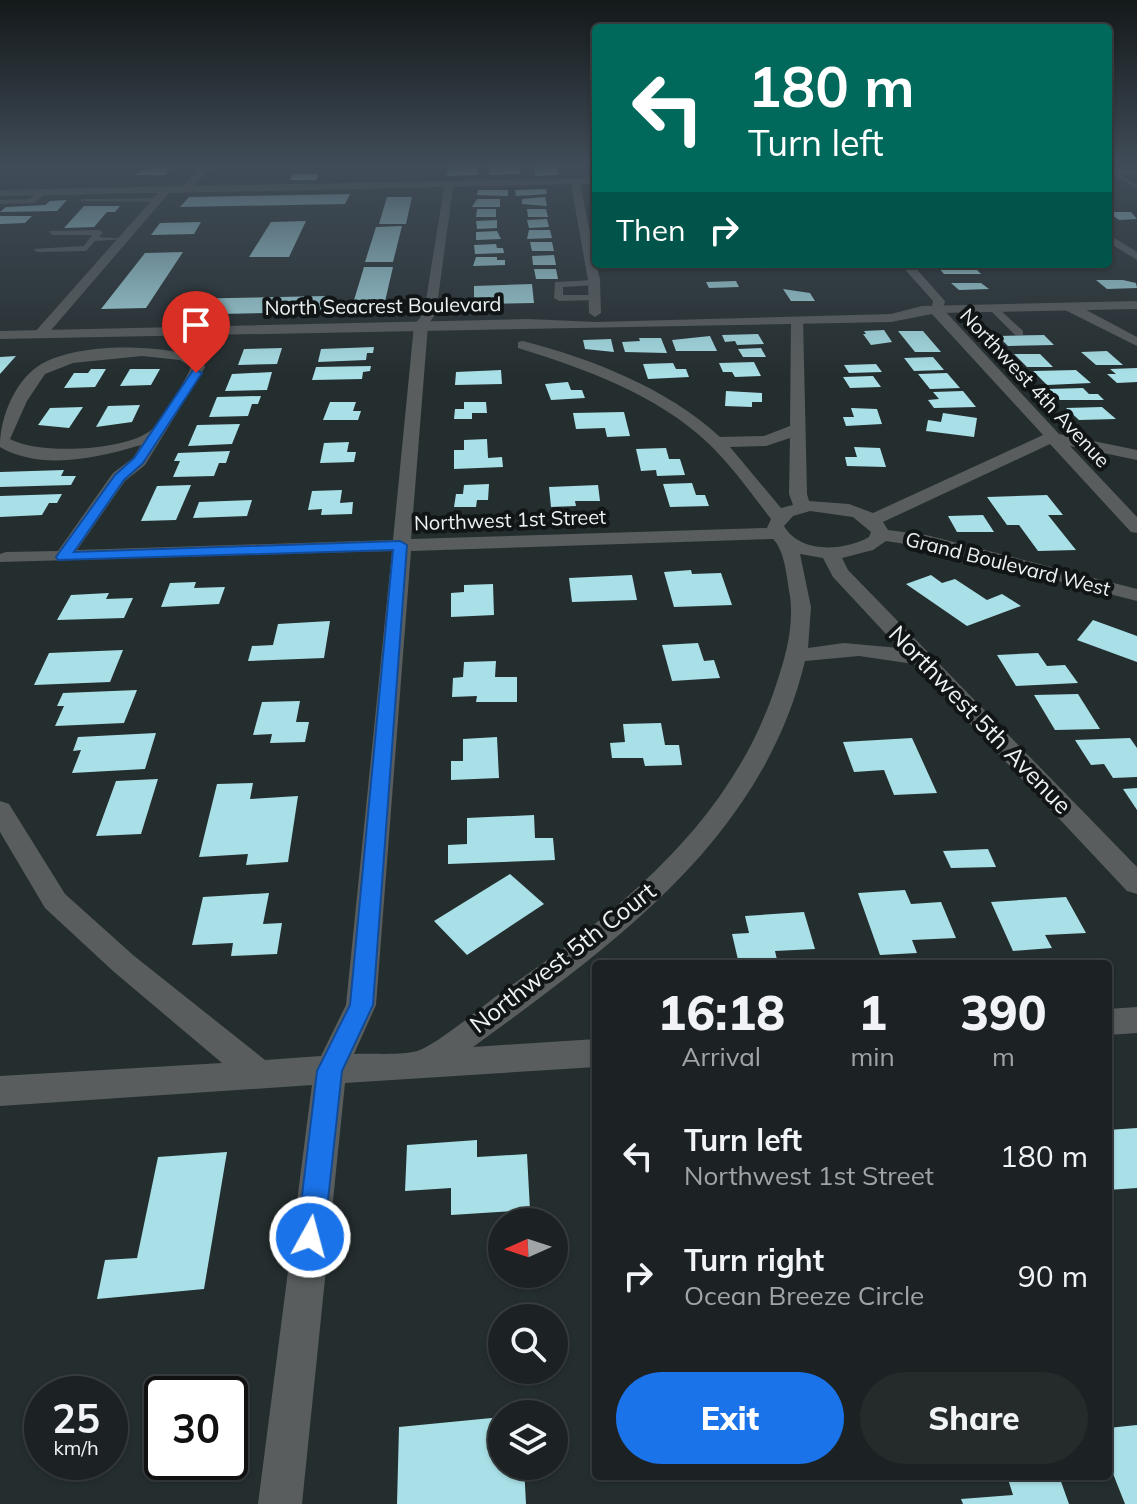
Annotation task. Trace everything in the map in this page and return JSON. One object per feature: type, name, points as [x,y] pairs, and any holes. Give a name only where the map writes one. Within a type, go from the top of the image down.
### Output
[{"type":"street","points":[[41,333],[127,235]]},
{"type":"street","points":[[280,1504],[330,1071],[361,1005],[421,325],[430,313],[441,235]]},
{"type":"street","points":[[1112,240],[1137,257]]},
{"type":"street","points":[[593,268],[595,313]]},
{"type":"street","name":"Northwest 4th Avenue","points":[[910,268],[939,301],[936,310],[1137,528]]},
{"type":"street","name":"North Seacrest Boulevard","points":[[528,323],[595,313],[1137,305]]},
{"type":"street","points":[[1070,307],[1137,342]]},
{"type":"street","name":"North Seacrest Boulevard","points":[[0,335],[528,323],[596,326],[798,321],[891,318],[936,310]]},
{"type":"street","points":[[798,321],[798,494],[803,507],[781,530],[800,548],[829,552],[859,550],[877,540],[876,527],[1052,437],[1137,455]]},
{"type":"street","name":"Northwest 5th Court","points":[[426,1063],[582,950],[666,878],[703,839],[758,763],[772,732],[796,657],[801,609],[781,530],[741,468],[716,442],[687,419],[639,390],[587,367],[523,345]]},
{"type":"street","points":[[63,557],[119,477],[139,461],[196,373],[196,362],[170,353],[74,356],[53,363],[37,373],[2,434],[2,441],[20,451],[112,450],[156,434]]},
{"type":"street","points":[[716,442],[766,441],[798,429]]},
{"type":"street","points":[[81,452],[112,459],[118,466],[119,477]]},
{"type":"street","name":"Grand Boulevard West","points":[[803,507],[845,509],[876,527],[1137,595]]},
{"type":"street","name":"Northwest 1st Street","points":[[2,556],[63,557],[781,530]]},
{"type":"street","name":"Northwest 5th Avenue","points":[[829,552],[840,573],[1137,884]]},
{"type":"street","points":[[796,657],[822,649],[853,647],[922,659]]},
{"type":"street","points":[[0,810],[55,901],[123,963],[260,1075]]},
{"type":"street","points":[[1112,1022],[1137,1020]]},
{"type":"street","points":[[0,1091],[592,1053]]},
{"type":"lane","points":[[37,249],[86,248],[96,235]]},
{"type":"lane","points":[[93,239],[124,239]]},
{"type":"lane","points":[[594,283],[558,284],[559,298],[595,298]]},
{"type":"lane","points":[[994,309],[1019,333]]},
{"type":"building","points":[[263,235],[299,235],[289,257],[249,257]]},
{"type":"building","points":[[373,235],[400,235],[393,262],[365,262]]},
{"type":"building","points":[[476,235],[499,235],[501,239],[476,240]]},
{"type":"building","points":[[528,235],[551,235],[552,238],[527,239]]},
{"type":"building","points":[[530,242],[552,242],[554,251],[532,251]]},
{"type":"building","points":[[496,244],[497,248],[503,248],[504,253],[475,254],[474,245]]},
{"type":"building","points":[[183,252],[146,308],[101,309],[145,253]]},
{"type":"building","points":[[554,255],[556,265],[533,265],[532,256]]},
{"type":"building","points":[[476,257],[497,257],[497,260],[505,260],[505,265],[473,266]]},
{"type":"building","points":[[364,267],[393,267],[383,310],[351,310]]},
{"type":"building","points":[[939,268],[975,268],[981,274],[944,274]]},
{"type":"building","points":[[534,269],[556,269],[558,279],[536,279]]},
{"type":"building","points":[[1096,280],[1123,280],[1136,283],[1137,288],[1107,289]]},
{"type":"building","points":[[736,281],[739,287],[709,288],[706,282]]},
{"type":"building","points":[[951,283],[981,283],[989,289],[959,290]]},
{"type":"building","points":[[532,284],[534,303],[474,304],[474,286]]},
{"type":"building","points":[[783,289],[810,293],[815,301],[791,301]]},
{"type":"building","points":[[326,296],[321,312],[168,315],[178,299]]},
{"type":"building","points":[[884,330],[892,342],[871,345],[863,334],[866,334],[864,331]]},
{"type":"building","points":[[898,331],[923,331],[941,352],[915,352]]},
{"type":"building","points":[[758,334],[764,344],[737,345],[735,341],[725,342],[722,335]]},
{"type":"building","points":[[1044,335],[1054,345],[1008,346],[998,336]]},
{"type":"building","points":[[710,336],[717,351],[676,351],[672,340]]},
{"type":"building","points":[[639,338],[661,338],[667,353],[625,352],[622,342],[640,341]]},
{"type":"building","points":[[611,339],[614,352],[585,349],[583,340]]},
{"type":"building","points":[[374,347],[373,353],[367,353],[366,360],[318,362],[321,349]]},
{"type":"building","points":[[282,348],[277,364],[238,365],[244,349]]},
{"type":"building","points":[[761,348],[766,357],[743,357],[738,349]]},
{"type":"building","points":[[1107,351],[1123,365],[1096,365],[1081,352]]},
{"type":"building","points":[[1014,354],[1040,354],[1053,367],[1027,367]]},
{"type":"building","points":[[16,356],[0,374],[0,357]]},
{"type":"building","points":[[933,357],[944,370],[914,371],[904,358]]},
{"type":"building","points":[[754,362],[761,376],[735,377],[732,372],[723,372],[719,363]]},
{"type":"building","points":[[673,363],[676,369],[686,369],[689,377],[648,379],[643,364]]},
{"type":"building","points":[[876,364],[882,372],[849,373],[844,365]]},
{"type":"building","points":[[371,366],[370,371],[363,372],[362,379],[312,380],[316,367]]},
{"type":"building","points":[[1137,368],[1137,382],[1117,383],[1107,374],[1116,374],[1110,369]]},
{"type":"building","points":[[91,369],[106,369],[95,387],[64,388],[74,373],[88,373]]},
{"type":"building","points":[[130,369],[160,369],[151,385],[120,386]]},
{"type":"building","points":[[501,370],[502,384],[455,385],[456,372]]},
{"type":"building","points":[[1076,370],[1091,383],[1047,385],[1033,371]]},
{"type":"building","points":[[272,372],[267,390],[225,391],[232,374]]},
{"type":"building","points":[[947,373],[960,388],[930,389],[918,374]]},
{"type":"building","points":[[873,376],[881,387],[850,388],[843,377]]},
{"type":"building","points":[[568,382],[571,390],[582,390],[585,398],[551,400],[545,384]]},
{"type":"building","points":[[1083,388],[1104,400],[1060,400],[1048,389]]},
{"type":"building","points":[[726,391],[762,393],[762,402],[752,402],[752,407],[725,406]]},
{"type":"building","points":[[963,391],[976,407],[934,408],[928,400],[939,399],[933,392]]},
{"type":"building","points":[[261,396],[258,404],[252,404],[248,416],[209,417],[217,397]]},
{"type":"building","points":[[330,402],[356,402],[353,411],[361,411],[358,420],[323,420]]},
{"type":"building","points":[[464,402],[486,402],[487,413],[472,413],[472,419],[454,419],[455,409],[464,409]]},
{"type":"building","points":[[140,405],[132,422],[96,427],[108,406]]},
{"type":"building","points":[[83,407],[69,428],[38,425],[50,408]]},
{"type":"building","points":[[1102,407],[1116,419],[1079,420],[1066,408]]},
{"type":"building","points":[[851,408],[877,409],[882,424],[846,426],[843,417],[854,417]]},
{"type":"building","points":[[624,412],[630,436],[607,437],[605,428],[576,429],[573,413]]},
{"type":"building","points":[[943,413],[977,418],[974,437],[926,431],[928,420],[941,422]]},
{"type":"building","points":[[240,424],[232,444],[188,446],[197,425]]},
{"type":"building","points":[[487,439],[488,458],[502,457],[503,467],[454,469],[454,450],[464,450],[464,440]]},
{"type":"building","points":[[349,442],[347,452],[356,452],[354,462],[320,463],[324,443]]},
{"type":"building","points":[[854,447],[880,448],[886,467],[847,466],[845,457],[857,457]]},
{"type":"building","points":[[666,448],[669,459],[680,459],[685,475],[657,476],[656,470],[641,471],[636,449]]},
{"type":"building","points":[[230,451],[226,463],[219,463],[214,476],[173,477],[180,461],[174,461],[178,453]]},
{"type":"building","points":[[64,470],[61,476],[76,476],[71,485],[0,487],[0,472]]},
{"type":"building","points":[[692,483],[696,495],[705,495],[709,506],[670,507],[663,484]]},
{"type":"building","points":[[489,484],[488,500],[477,500],[476,507],[454,507],[456,494],[463,494],[464,485]]},
{"type":"building","points":[[191,485],[176,520],[141,521],[157,486]]},
{"type":"building","points":[[598,485],[600,501],[575,501],[576,506],[551,507],[549,487]]},
{"type":"building","points":[[342,490],[340,503],[353,502],[352,514],[321,515],[322,509],[308,510],[312,491]]},
{"type":"building","points":[[62,494],[57,503],[49,503],[42,515],[0,517],[0,496]]},
{"type":"building","points":[[1047,495],[1063,515],[1048,515],[1076,550],[1038,551],[1019,525],[1007,525],[987,497]]},
{"type":"building","points":[[252,500],[247,516],[193,518],[199,502]]},
{"type":"building","points":[[983,515],[994,532],[957,532],[948,516]]},
{"type":"building","points":[[691,570],[692,574],[721,573],[732,605],[674,607],[664,572]]},
{"type":"building","points":[[632,575],[637,600],[572,602],[569,578]]},
{"type":"building","points":[[931,575],[942,583],[955,579],[987,600],[1002,594],[1021,606],[967,626],[906,584]]},
{"type":"building","points":[[196,582],[194,588],[225,587],[219,604],[161,607],[170,583]]},
{"type":"building","points":[[493,584],[494,615],[451,617],[451,593],[464,592],[464,585]]},
{"type":"building","points":[[109,593],[106,599],[133,598],[124,618],[57,620],[71,595]]},
{"type":"building","points":[[1093,620],[1137,636],[1137,662],[1077,640]]},
{"type":"building","points":[[330,621],[324,658],[248,661],[252,646],[273,645],[278,624]]},
{"type":"building","points":[[698,643],[704,661],[714,660],[720,678],[672,681],[662,645]]},
{"type":"building","points":[[123,650],[110,682],[34,685],[49,653]]},
{"type":"building","points":[[1038,653],[1047,666],[1065,665],[1078,683],[1016,686],[997,655]]},
{"type":"building","points":[[496,661],[495,677],[517,677],[517,702],[476,702],[477,696],[452,697],[453,678],[463,677],[464,662]]},
{"type":"building","points":[[137,690],[124,723],[55,726],[64,706],[57,706],[63,693]]},
{"type":"building","points":[[1078,694],[1100,729],[1055,730],[1034,695]]},
{"type":"building","points":[[300,701],[296,722],[309,722],[305,742],[270,743],[272,734],[253,735],[262,702]]},
{"type":"building","points":[[661,723],[665,745],[679,745],[682,765],[645,766],[643,758],[612,758],[610,743],[625,742],[623,724]]},
{"type":"building","points":[[156,733],[145,769],[72,773],[81,750],[73,751],[78,737]]},
{"type":"building","points":[[497,737],[499,778],[451,780],[451,761],[463,761],[463,739]]},
{"type":"building","points":[[912,738],[937,793],[894,795],[884,770],[854,772],[843,742]]},
{"type":"building","points":[[1130,738],[1137,748],[1137,777],[1113,778],[1104,764],[1091,765],[1075,740]]},
{"type":"building","points":[[158,779],[141,834],[96,836],[116,781]]},
{"type":"building","points":[[253,783],[250,799],[298,796],[288,862],[246,865],[248,854],[199,857],[217,784]]},
{"type":"building","points":[[1137,788],[1137,810],[1123,789]]},
{"type":"building","points":[[534,815],[535,838],[553,838],[555,860],[448,864],[448,845],[467,844],[467,818]]},
{"type":"building","points":[[988,849],[996,867],[951,868],[943,851]]},
{"type":"building","points":[[510,874],[544,904],[467,955],[434,921]]},
{"type":"building","points":[[905,890],[911,904],[941,902],[956,938],[912,940],[917,953],[880,955],[858,893]]},
{"type":"building","points":[[269,893],[263,924],[282,923],[277,954],[231,956],[233,943],[192,945],[203,897]]},
{"type":"building","points":[[1066,897],[1086,933],[1045,935],[1052,948],[1013,951],[991,902]]},
{"type":"building","points":[[804,912],[815,949],[775,951],[777,960],[738,960],[732,934],[749,933],[745,916]]},
{"type":"building","points":[[1137,1128],[1137,1188],[1112,1190],[1112,1130]]},
{"type":"building","points":[[477,1140],[477,1157],[527,1154],[530,1208],[488,1208],[488,1213],[451,1215],[451,1188],[405,1191],[407,1145]]},
{"type":"building","points":[[227,1152],[204,1289],[97,1299],[105,1260],[137,1258],[158,1157]]},
{"type":"building","points":[[488,1418],[488,1480],[525,1480],[526,1504],[397,1504],[399,1427]]},
{"type":"building","points":[[1137,1425],[1137,1504],[1125,1504],[1112,1471],[1112,1428]]},
{"type":"building","points":[[1008,1480],[1060,1480],[1069,1504],[963,1504],[961,1499],[1013,1495]]},
{"type":"route","points":[[196,373],[139,461],[119,477],[63,557],[400,545],[361,1005],[330,1071],[310,1237]]}]
